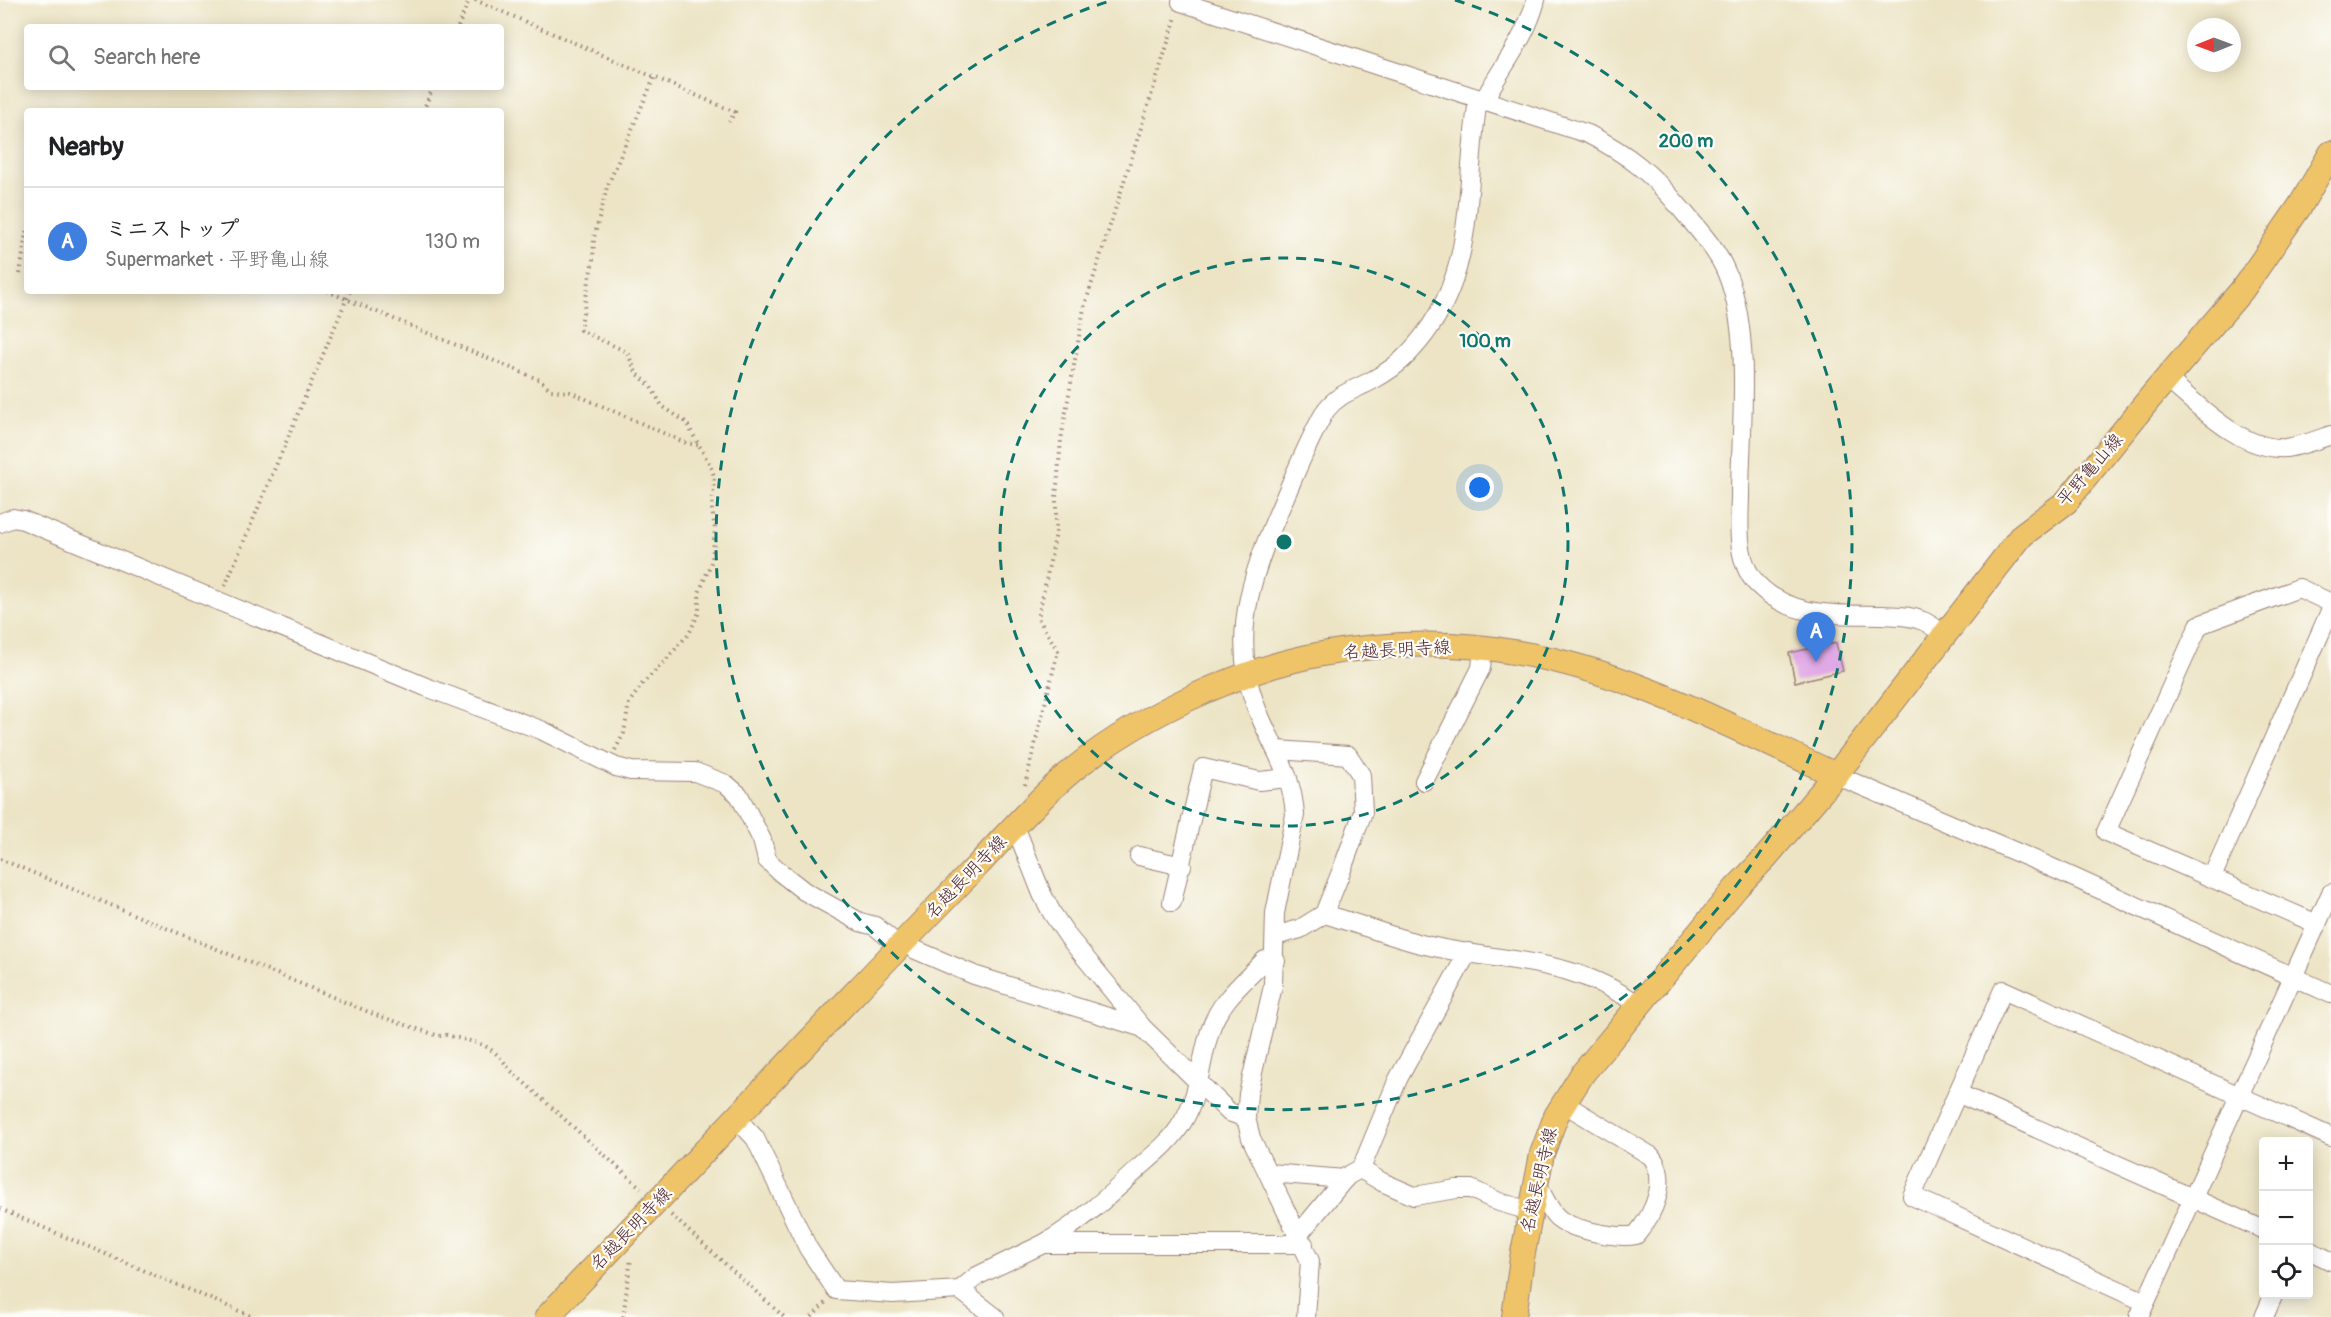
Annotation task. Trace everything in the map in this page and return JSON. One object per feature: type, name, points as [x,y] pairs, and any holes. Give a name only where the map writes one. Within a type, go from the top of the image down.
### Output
[{"type":"main road","name":"平野亀山線","points":[[1836,775],[2022,535],[2066,502],[2166,378],[2242,290],[2300,206],[2331,153]]},
{"type":"main road","name":"名越長明寺線","points":[[547,1317],[1061,780],[1124,734],[1173,707],[1247,675],[1323,654],[1430,645],[1515,652],[1548,658],[1624,679],[1836,775],[1765,858],[1736,888],[1582,1073],[1563,1103],[1550,1128],[1536,1181],[1514,1317]]},
{"type":"street","points":[[1306,1317],[1310,1261],[1251,1138],[1246,1118],[1248,1094],[1274,986],[1275,913],[1295,815],[1294,799],[1288,778],[1278,750],[1255,704],[1247,675],[1244,633],[1248,598],[1269,536],[1318,423],[1333,400],[1372,381],[1406,357],[1424,337],[1444,304],[1461,260],[1467,225],[1473,129],[1480,101],[1526,32],[1536,0]]},
{"type":"street","points":[[1181,2],[1480,101],[1588,134],[1616,148],[1638,163],[1656,180],[1701,233],[1722,264],[1733,290],[1739,314],[1742,346],[1740,538],[1748,572],[1758,584],[1787,605],[1804,611],[1823,614],[1904,616],[1922,621],[1946,635]]},
{"type":"street","points":[[2166,378],[2232,432],[2260,446],[2285,448],[2331,435]]},
{"type":"street","points":[[0,523],[13,518],[23,520],[426,687],[541,730],[606,763],[631,771],[695,772],[726,784],[739,795],[762,840],[767,860],[804,891],[861,922],[875,926],[902,944],[974,975],[1143,1028]]},
{"type":"street","points":[[2317,924],[2106,832],[2199,625],[2299,588],[2331,603]]},
{"type":"street","points":[[2212,877],[2331,609]]},
{"type":"street","points":[[1424,781],[1481,668],[1483,649]]},
{"type":"street","points":[[1275,936],[1300,929],[1324,914],[1363,812],[1361,775],[1348,755],[1278,750]]},
{"type":"street","points":[[1172,902],[1203,768],[1259,781],[1288,778]]},
{"type":"street","points":[[1836,775],[2037,861],[2331,994]]},
{"type":"street","points":[[1015,826],[1052,914],[1069,938],[1143,1028],[1199,1085],[1229,1112],[1246,1118]]},
{"type":"street","points":[[1140,856],[1182,866]]},
{"type":"street","points":[[2331,893],[2238,1095],[2142,1310],[1912,1196],[2003,990],[2238,1095],[2331,1137]]},
{"type":"street","points":[[1324,914],[1421,944],[1549,964],[1576,972],[1624,994],[1640,1005]]},
{"type":"street","points":[[1301,1239],[1345,1179],[1360,1169],[1398,1079],[1468,952]]},
{"type":"street","points":[[736,1118],[755,1138],[808,1248],[836,1290],[892,1294],[960,1290],[977,1276],[1063,1233],[1167,1143],[1183,1123],[1199,1085],[1210,1029],[1223,1004],[1265,960],[1276,961]]},
{"type":"street","points":[[1957,1094],[2259,1228]]},
{"type":"street","points":[[1536,1181],[1550,1208],[1560,1219],[1584,1229],[1624,1236],[1636,1235],[1648,1220],[1656,1201],[1659,1170],[1651,1156],[1563,1103]]},
{"type":"street","points":[[1360,1169],[1414,1196],[1423,1197],[1457,1189],[1471,1189],[1499,1202],[1530,1211]]},
{"type":"street","points":[[1269,1173],[1345,1179]]},
{"type":"street","points":[[1043,1244],[1301,1239]]},
{"type":"street","points":[[2313,1252],[2331,1261]]},
{"type":"street","points":[[960,1290],[995,1317]]},
{"type":"street","points":[[2264,1317],[2272,1299]]},
{"type":"path","points":[[459,24],[469,0]]},
{"type":"path","points":[[475,0],[735,112],[729,122]]},
{"type":"path","points":[[1023,794],[1058,651],[1038,618],[1056,533],[1056,497],[1061,440],[1084,308],[1181,2]]},
{"type":"path","points":[[606,763],[624,733],[629,703],[643,683],[690,632],[699,612],[699,593],[712,560],[715,529],[712,510],[714,476],[686,422],[662,406],[651,387],[636,372],[627,352],[580,330],[593,259],[594,238],[607,187],[654,78]]},
{"type":"path","points":[[424,108],[432,90]]},
{"type":"path","points":[[20,274],[24,247]]},
{"type":"path","points":[[334,294],[540,380],[551,390],[570,392],[686,442],[699,445]]},
{"type":"path","points":[[219,601],[348,294]]},
{"type":"path","points":[[0,859],[376,1015],[439,1036],[446,1035],[490,1047],[499,1054],[509,1069],[784,1317]]},
{"type":"path","points":[[0,1209],[253,1317]]},
{"type":"path","points":[[623,1317],[631,1263],[631,1253],[625,1236]]},
{"type":"building","points":[[1836,643],[1843,671],[1795,682],[1789,653]]},
{"type":"place","name":"ミニストップ","points":[[1816,662]]}]
